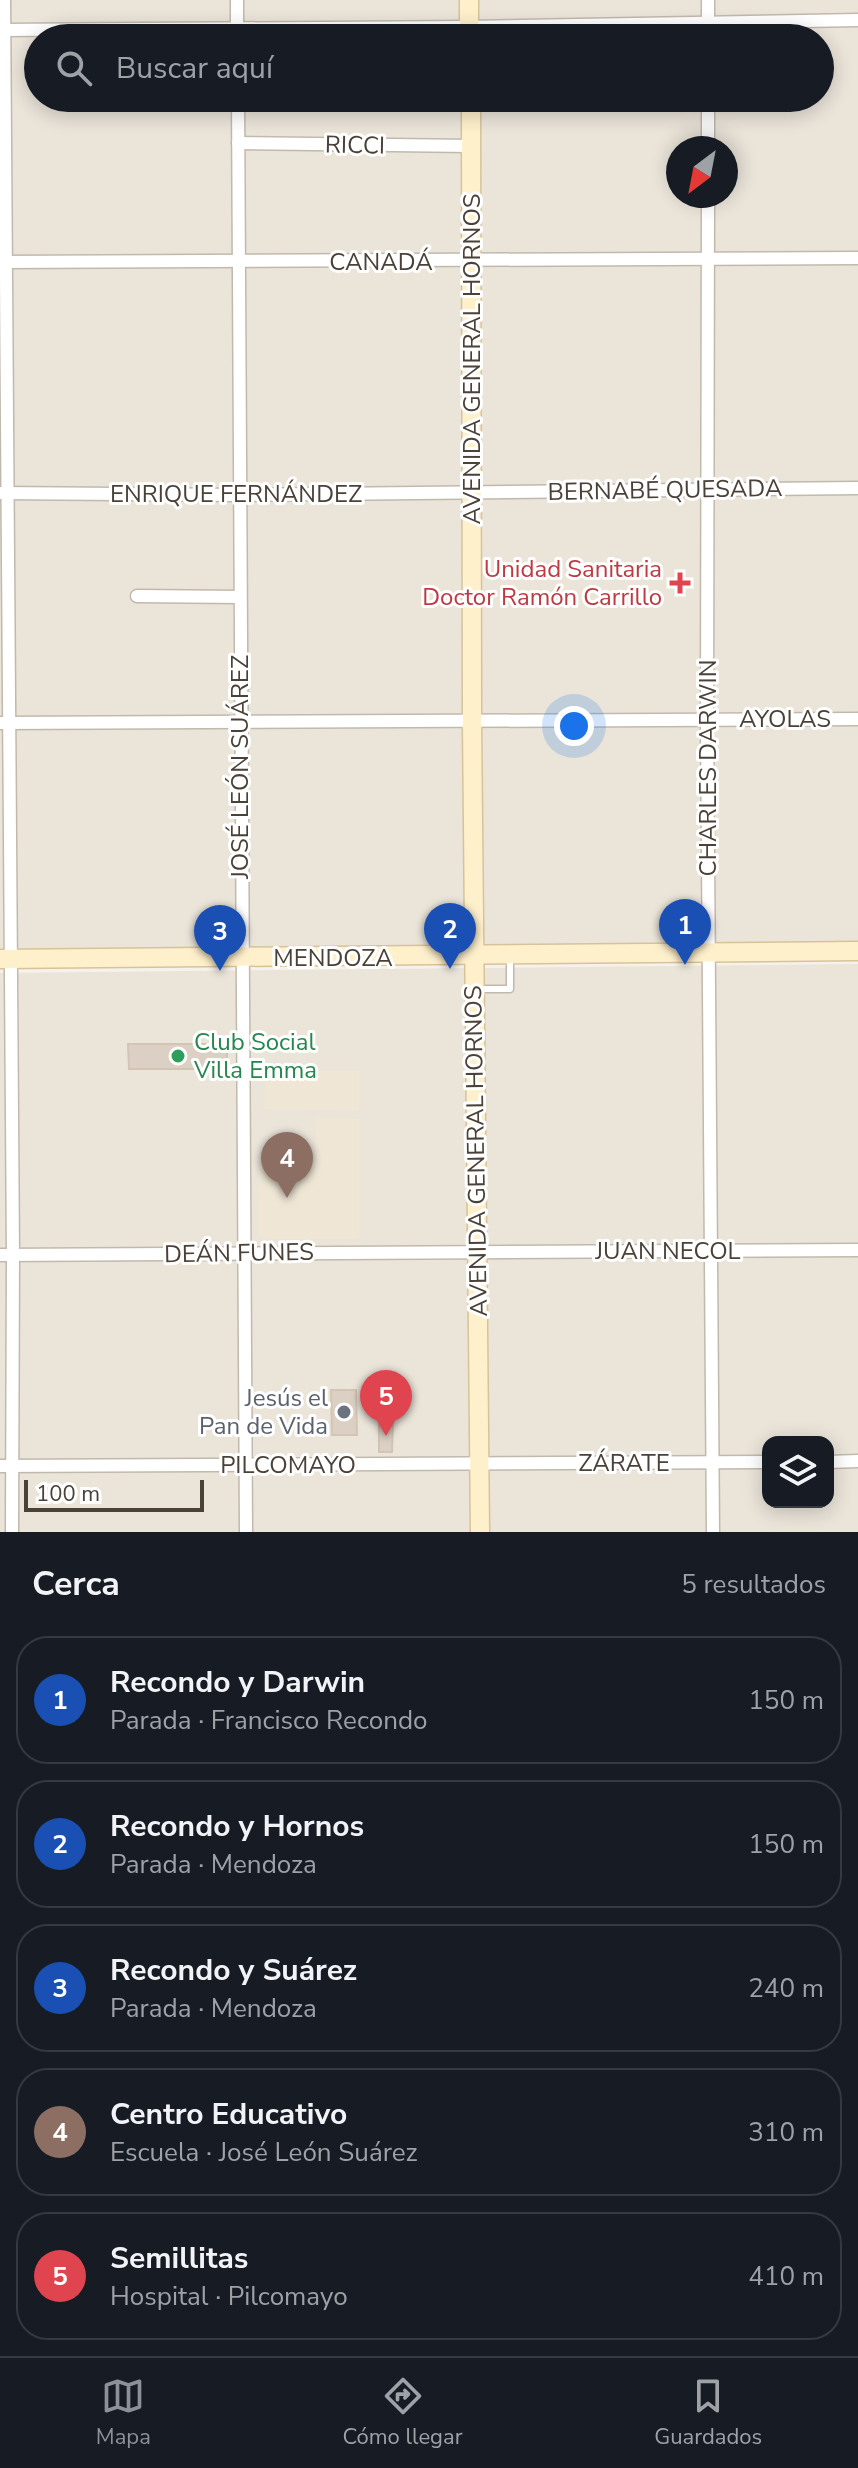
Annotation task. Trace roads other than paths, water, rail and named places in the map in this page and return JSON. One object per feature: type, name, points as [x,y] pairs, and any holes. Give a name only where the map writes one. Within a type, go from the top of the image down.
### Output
[{"type":"street","points":[[4,0],[6,1466],[12,1532]]},
{"type":"street","points":[[237,0],[237,24]]},
{"type":"street","points":[[469,0],[469,24]]},
{"type":"street","points":[[708,0],[708,21]]},
{"type":"street","points":[[643,24],[858,20]]},
{"type":"street","points":[[2,30],[24,30]]},
{"type":"street","name":"JOSÉ LEÓN SUÁREZ","points":[[238,112],[246,1532]]},
{"type":"street","name":"AVENIDA GENERAL HORNOS","points":[[471,112],[472,722],[480,1532]]},
{"type":"street","points":[[708,112],[708,136]]},
{"type":"street","name":"RICCI","points":[[238,143],[471,146]]},
{"type":"street","name":"CHARLES DARWIN","points":[[708,208],[707,718],[713,1532]]},
{"type":"street","name":"CANADÁ","points":[[3,262],[858,258]]},
{"type":"street","name":"BERNABÉ QUESADA","points":[[472,492],[858,488]]},
{"type":"street","name":"ENRIQUE FERNÁNDEZ","points":[[4,493],[240,495],[472,492]]},
{"type":"street","points":[[137,596],[240,597]]},
{"type":"street","name":"AYOLAS","points":[[4,723],[858,719]]},
{"type":"street","name":"MENDOZA","points":[[5,959],[858,951]]},
{"type":"street","name":"JUAN NECOL","points":[[478,1250],[858,1250]]},
{"type":"street","name":"DEÁN FUNES","points":[[7,1255],[478,1250]]},
{"type":"street","points":[[834,1462],[858,1461]]},
{"type":"street","name":"ZÁRATE","points":[[479,1464],[762,1462]]},
{"type":"street","name":"PILCOMAYO","points":[[6,1466],[479,1464]]},
{"type":"lane","points":[[474,989],[510,989],[510,955]]},
{"type":"place","name":"Unidad Sanitaria Doctor Ramón Carrillo","points":[[680,583]]},
{"type":"place","name":"Recondo y Darwin","points":[[685,965]]},
{"type":"place","name":"Recondo y Hornos","points":[[450,969]]},
{"type":"place","name":"Recondo y Suárez","points":[[220,971]]},
{"type":"place","name":"Club Social Villa Emma","points":[[178,1056]]},
{"type":"place","name":"Centro Educativo","points":[[287,1198]]},
{"type":"place","name":"Jesús el Pan de Vida","points":[[344,1412]]},
{"type":"place","name":"Semillitas","points":[[386,1436]]}]
